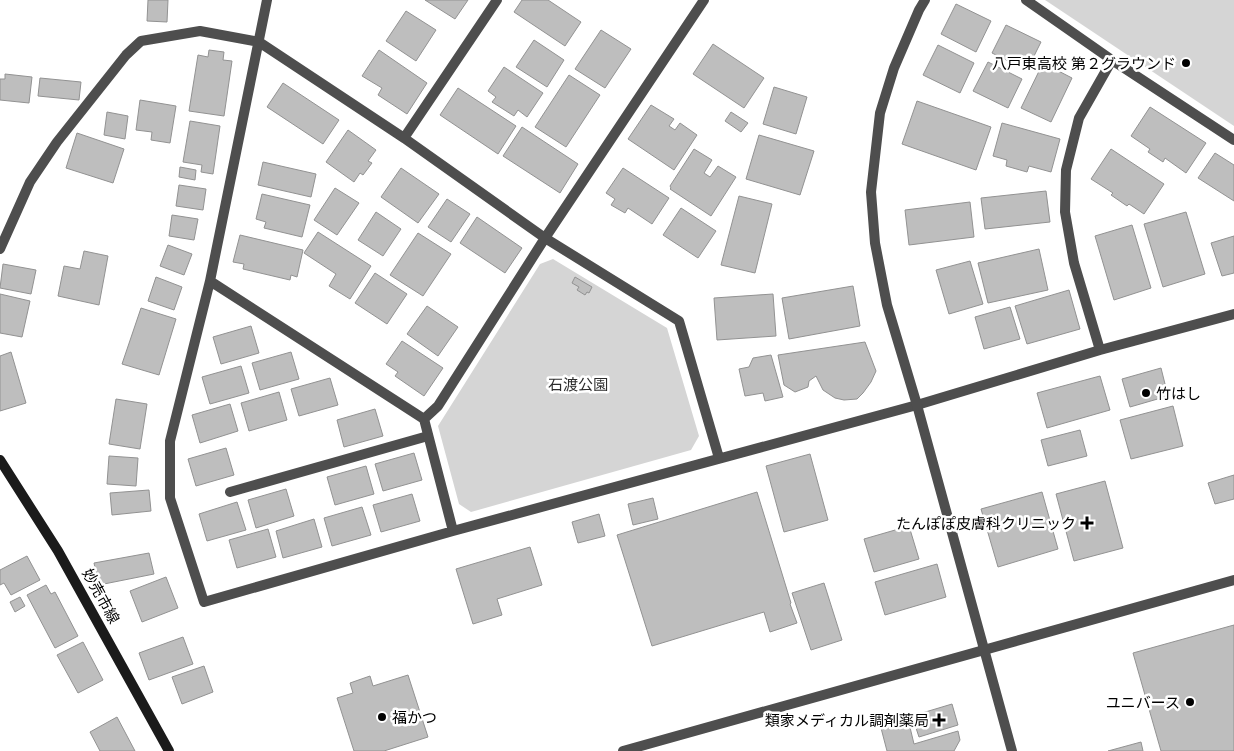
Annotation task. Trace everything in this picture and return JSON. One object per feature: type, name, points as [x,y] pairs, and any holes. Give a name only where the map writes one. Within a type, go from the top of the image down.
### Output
[{"type":"main road","name":"妙売市線","points":[[0,460],[58,551],[169,751]]},
{"type":"street","points":[[268,0],[210,281],[170,441],[170,498],[204,602],[453,531],[918,405],[1100,350],[1234,314]]},
{"type":"street","points":[[404,138],[498,0]]},
{"type":"street","points":[[424,419],[438,406],[545,238],[704,0]]},
{"type":"street","points":[[925,0],[894,68],[880,113],[870,192],[875,243],[887,305],[918,405],[1012,751]]},
{"type":"street","points":[[1026,0],[1112,60],[1234,140]]},
{"type":"street","points":[[0,249],[30,182],[57,142],[126,55],[141,41],[200,31],[259,42],[404,138],[545,238],[679,321],[719,458]]},
{"type":"street","points":[[1100,350],[1074,263],[1066,212],[1066,170],[1079,118],[1112,60]]},
{"type":"street","points":[[210,281],[424,419],[453,531]]},
{"type":"street","points":[[230,492],[428,436]]},
{"type":"street","points":[[623,751],[1234,580]]},
{"type":"green space","name":"八戸東高校 第２グラウンド","points":[[1045,0],[1234,0],[1234,126]]},
{"type":"green space","name":"石渡公園","points":[[553,259],[667,328],[699,436],[691,450],[471,512],[459,504],[438,426],[540,264]]},
{"type":"building","points":[[148,0],[168,0],[167,22],[147,21]]},
{"type":"building","points":[[425,0],[468,0],[455,19]]},
{"type":"building","points":[[522,0],[548,0],[581,22],[565,46],[514,12]]},
{"type":"building","points":[[956,4],[991,21],[976,52],[941,34]]},
{"type":"building","points":[[406,11],[436,30],[416,61],[386,41]]},
{"type":"building","points":[[1006,25],[1041,42],[1027,70],[992,53]]},
{"type":"building","points":[[601,30],[631,49],[605,88],[575,69]]},
{"type":"building","points":[[534,40],[564,60],[547,87],[516,67]]},
{"type":"building","points":[[713,44],[764,78],[744,108],[693,74]]},
{"type":"building","points":[[938,45],[974,63],[960,93],[923,75]]},
{"type":"building","points":[[209,50],[224,52],[223,60],[232,61],[224,116],[189,111],[198,55],[208,57]]},
{"type":"building","points":[[379,50],[427,83],[407,114],[378,95],[382,88],[362,76]]},
{"type":"building","points":[[988,62],[1022,79],[1008,108],[973,91]]},
{"type":"building","points":[[1043,63],[1072,78],[1051,122],[1021,108]]},
{"type":"building","points":[[504,67],[543,93],[527,117],[518,110],[514,116],[492,102],[496,97],[488,91]]},
{"type":"building","points":[[5,74],[32,77],[29,103],[0,100],[0,79],[5,79]]},
{"type":"building","points":[[569,75],[600,95],[566,147],[535,127]]},
{"type":"building","points":[[40,78],[81,82],[79,100],[38,96]]},
{"type":"building","points":[[283,83],[339,120],[323,144],[267,107]]},
{"type":"building","points":[[774,87],[807,97],[796,134],[763,124]]},
{"type":"building","points":[[458,88],[516,126],[498,154],[440,115]]},
{"type":"building","points":[[140,100],[176,106],[170,143],[151,140],[152,132],[136,130]]},
{"type":"building","points":[[917,101],[991,127],[976,170],[902,144]]},
{"type":"building","points":[[651,105],[674,119],[669,126],[675,130],[680,123],[697,135],[674,170],[628,139]]},
{"type":"building","points":[[1150,107],[1206,143],[1186,173],[1165,158],[1163,162],[1148,152],[1150,149],[1131,136]]},
{"type":"building","points":[[107,112],[128,116],[125,139],[104,135]]},
{"type":"building","points":[[731,112],[748,123],[741,132],[725,121]]},
{"type":"building","points":[[190,121],[220,126],[213,174],[201,172],[202,165],[183,162]]},
{"type":"building","points":[[1002,123],[1060,139],[1051,172],[1029,166],[1027,172],[1006,166],[1007,160],[993,156]]},
{"type":"building","points":[[522,127],[578,164],[560,193],[503,156]]},
{"type":"building","points":[[348,130],[376,150],[368,161],[372,163],[363,175],[360,173],[354,182],[326,162]]},
{"type":"building","points":[[77,133],[124,149],[113,183],[66,168]]},
{"type":"building","points":[[759,135],[814,151],[800,195],[746,179]]},
{"type":"building","points":[[694,149],[712,160],[704,173],[710,177],[718,166],[736,177],[711,216],[670,189],[670,186]]},
{"type":"building","points":[[1111,149],[1164,184],[1144,214],[1129,204],[1127,206],[1111,195],[1113,193],[1091,179]]},
{"type":"building","points":[[1215,153],[1234,165],[1234,201],[1198,178]]},
{"type":"building","points":[[263,162],[316,174],[311,197],[258,185]]},
{"type":"building","points":[[180,167],[196,170],[195,180],[179,177]]},
{"type":"building","points":[[401,168],[439,194],[418,223],[381,197]]},
{"type":"building","points":[[623,168],[669,198],[652,224],[628,208],[625,213],[611,205],[615,199],[606,193]]},
{"type":"building","points":[[179,185],[206,189],[203,210],[176,206]]},
{"type":"building","points":[[335,188],[359,203],[337,235],[314,220]]},
{"type":"building","points":[[1046,191],[1050,222],[985,229],[981,198]]},
{"type":"building","points":[[262,194],[310,205],[302,237],[264,228],[266,222],[256,219]]},
{"type":"building","points":[[739,196],[772,204],[755,273],[721,265]]},
{"type":"building","points":[[447,199],[470,214],[451,242],[428,227]]},
{"type":"building","points":[[970,202],[974,237],[909,245],[905,210]]},
{"type":"building","points":[[681,208],[716,231],[698,258],[663,235]]},
{"type":"building","points":[[376,212],[401,229],[383,256],[358,240]]},
{"type":"building","points":[[1186,212],[1205,274],[1163,287],[1144,224]]},
{"type":"building","points":[[172,215],[198,219],[194,240],[169,236]]},
{"type":"building","points":[[477,217],[522,248],[505,273],[460,243]]},
{"type":"building","points":[[1132,225],[1151,288],[1114,300],[1095,236]]},
{"type":"building","points":[[318,232],[371,266],[350,299],[329,286],[336,274],[304,253]]},
{"type":"building","points":[[418,233],[451,254],[423,296],[390,275]]},
{"type":"building","points":[[240,235],[303,250],[297,277],[291,275],[290,280],[243,269],[244,264],[233,262]]},
{"type":"building","points":[[1234,236],[1234,273],[1222,276],[1211,243]]},
{"type":"building","points":[[168,245],[192,254],[184,275],[160,266]]},
{"type":"building","points":[[1039,249],[1048,290],[988,303],[978,263]]},
{"type":"building","points":[[84,251],[108,256],[99,305],[58,296],[64,266],[80,269]]},
{"type":"building","points":[[970,261],[983,304],[949,314],[936,270]]},
{"type":"building","points":[[3,264],[36,270],[31,294],[0,288]]},
{"type":"building","points":[[375,273],[407,294],[387,324],[355,303]]},
{"type":"building","points":[[156,277],[182,287],[174,310],[148,301]]},
{"type":"building","points":[[575,277],[592,287],[589,293],[587,292],[585,295],[577,290],[579,287],[572,283]]},
{"type":"building","points":[[853,286],[860,326],[789,339],[782,298]]},
{"type":"building","points":[[1069,290],[1080,329],[1027,344],[1015,306]]},
{"type":"building","points":[[0,294],[30,301],[22,337],[0,333]]},
{"type":"building","points":[[773,294],[776,336],[717,340],[714,298]]},
{"type":"building","points":[[427,306],[458,327],[438,356],[407,334]]},
{"type":"building","points":[[1010,307],[1020,339],[984,349],[975,317]]},
{"type":"building","points":[[141,308],[176,319],[159,375],[122,364]]},
{"type":"building","points":[[251,326],[259,353],[221,364],[213,337]]},
{"type":"building","points":[[402,341],[443,368],[424,396],[395,376],[398,372],[386,364]]},
{"type":"building","points":[[865,342],[876,371],[871,382],[857,399],[844,400],[835,398],[823,390],[816,376],[809,381],[808,387],[795,392],[784,385],[778,355]]},
{"type":"building","points":[[11,352],[26,403],[0,411],[0,356]]},
{"type":"building","points":[[291,352],[299,379],[260,390],[252,363]]},
{"type":"building","points":[[771,355],[783,397],[765,401],[763,393],[745,396],[739,369],[749,367],[753,358]]},
{"type":"building","points":[[241,366],[249,393],[210,404],[202,377]]},
{"type":"building","points":[[1161,368],[1168,396],[1130,407],[1122,379]]},
{"type":"building","points":[[1100,376],[1110,410],[1047,428],[1037,393]]},
{"type":"building","points":[[330,378],[338,405],[299,416],[291,389]]},
{"type":"building","points":[[279,392],[287,420],[249,431],[241,403]]},
{"type":"building","points":[[116,399],[147,404],[140,449],[109,444]]},
{"type":"building","points":[[230,404],[238,431],[200,443],[192,415]]},
{"type":"building","points":[[1173,406],[1183,446],[1131,459],[1120,420]]},
{"type":"building","points":[[375,409],[383,436],[344,447],[337,420]]},
{"type":"building","points":[[1080,430],[1087,456],[1048,466],[1041,440]]},
{"type":"building","points":[[226,448],[234,475],[196,486],[188,459]]},
{"type":"building","points":[[414,453],[422,480],[383,491],[375,464]]},
{"type":"building","points":[[810,454],[828,520],[784,532],[766,466]]},
{"type":"building","points":[[109,456],[138,458],[136,486],[107,484]]},
{"type":"building","points":[[366,466],[374,494],[335,505],[327,477]]},
{"type":"building","points":[[1234,475],[1234,499],[1215,504],[1208,483]]},
{"type":"building","points":[[1105,481],[1123,548],[1074,561],[1056,494]]},
{"type":"building","points":[[286,489],[294,516],[256,528],[248,500]]},
{"type":"building","points":[[149,490],[151,511],[112,515],[110,493]]},
{"type":"building","points":[[757,492],[797,623],[770,632],[764,612],[652,646],[617,535]]},
{"type":"building","points":[[1042,492],[1058,549],[998,567],[981,509]]},
{"type":"building","points":[[412,494],[420,521],[381,532],[373,505]]},
{"type":"building","points":[[653,498],[658,519],[633,525],[628,504]]},
{"type":"building","points":[[237,502],[246,530],[207,541],[199,514]]},
{"type":"building","points":[[362,507],[371,535],[332,546],[324,518]]},
{"type":"building","points":[[599,514],[605,536],[578,543],[572,522]]},
{"type":"building","points":[[314,519],[322,547],[283,558],[276,531]]},
{"type":"building","points":[[909,526],[919,559],[874,572],[864,539]]},
{"type":"building","points":[[268,529],[276,557],[237,568],[229,540]]},
{"type":"building","points":[[530,547],[542,585],[497,599],[502,615],[473,624],[456,569]]},
{"type":"building","points":[[149,553],[154,574],[99,585],[94,563]]},
{"type":"building","points":[[27,556],[40,580],[11,595],[4,583],[0,585],[0,570]]},
{"type":"building","points":[[937,564],[946,597],[885,615],[875,582]]},
{"type":"building","points":[[166,577],[178,608],[142,622],[130,591]]},
{"type":"building","points":[[824,583],[842,640],[811,650],[792,593]]},
{"type":"building","points":[[46,585],[51,594],[55,592],[78,636],[55,648],[27,595]]},
{"type":"building","points":[[20,597],[25,606],[15,612],[10,602]]},
{"type":"building","name":"ユニバース","points":[[1234,625],[1234,751],[1161,751],[1133,653]]},
{"type":"building","points":[[183,637],[193,664],[149,680],[139,653]]},
{"type":"building","points":[[83,642],[103,680],[78,693],[57,655]]},
{"type":"building","points":[[204,666],[213,692],[182,704],[172,677]]},
{"type":"building","name":"福かつ","points":[[408,675],[428,737],[384,751],[354,751],[337,698],[353,693],[350,683],[370,676],[373,686]]},
{"type":"building","points":[[952,704],[958,725],[919,737],[912,716]]},
{"type":"building","points":[[117,717],[135,751],[100,751],[90,732]]},
{"type":"building","points":[[908,719],[914,744],[958,731],[960,740],[954,751],[887,751],[881,728]]},
{"type":"building","points":[[1141,742],[1143,751],[1108,751]]},
{"type":"place","name":"八戸東高校 第２グラウンド","points":[[1186,63]]},
{"type":"place","name":"竹はし","points":[[1146,393]]},
{"type":"place","name":"たんぽぽ皮膚科クリニック","points":[[1087,523]]},
{"type":"place","name":"ユニバース","points":[[1190,702]]},
{"type":"place","name":"福かつ","points":[[382,717]]},
{"type":"place","name":"類家メディカル調剤薬局","points":[[939,720]]}]
